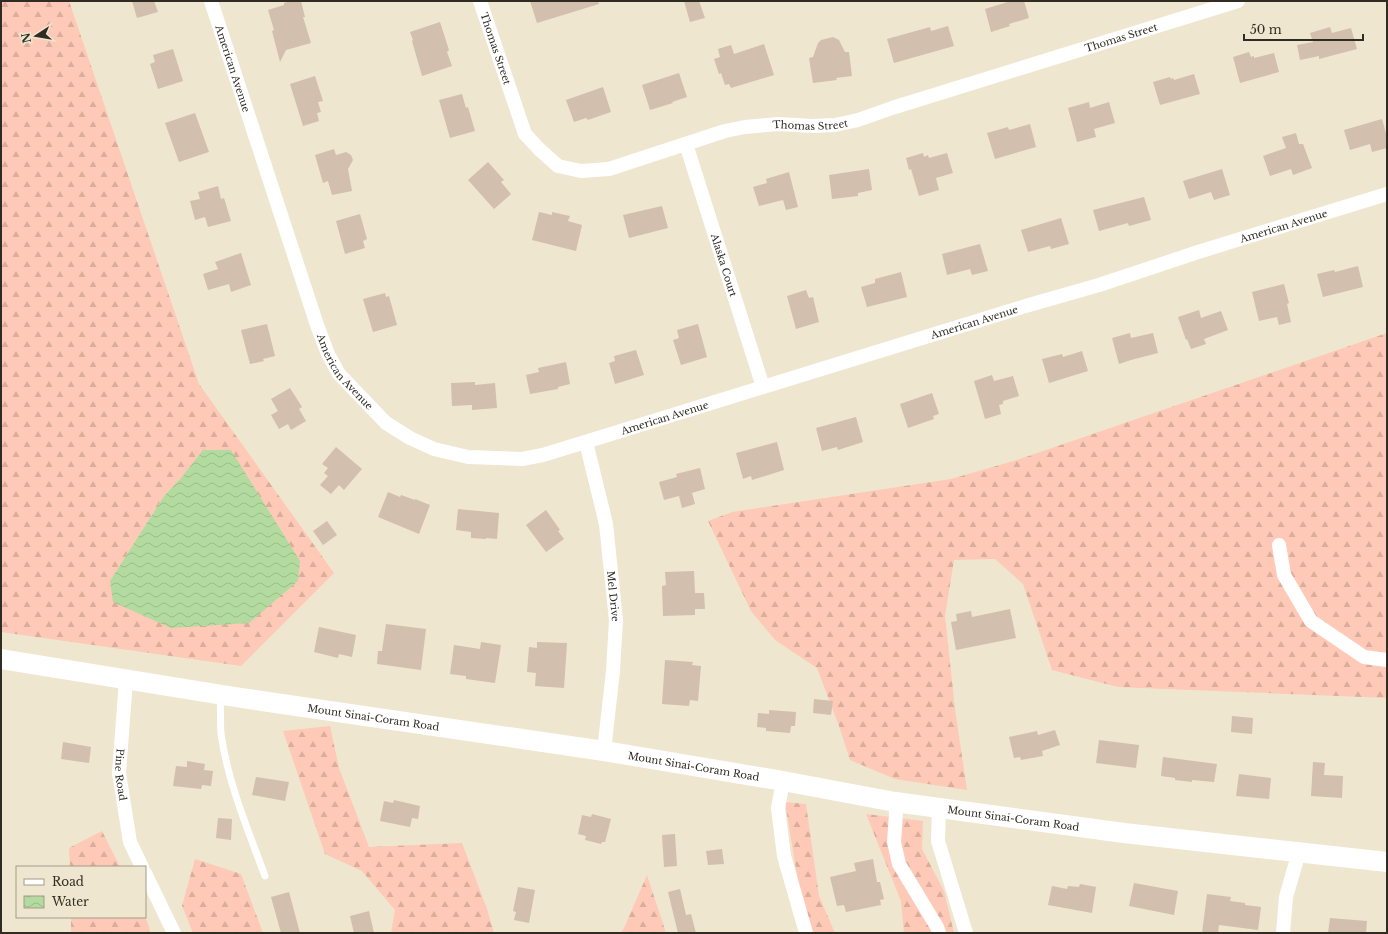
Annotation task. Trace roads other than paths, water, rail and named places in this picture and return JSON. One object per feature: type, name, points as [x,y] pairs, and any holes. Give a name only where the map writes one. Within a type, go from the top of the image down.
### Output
[{"type":"main road","name":"Mount Sinai-Coram Road","points":[[1,659],[220,695],[604,751],[783,781],[895,802],[1124,833],[1387,862]]},
{"type":"street","name":"American Avenue","points":[[210,1],[317,325],[328,354],[339,374],[386,423],[410,438],[434,449],[468,457],[522,459],[543,455],[1029,305],[1100,285],[1198,252],[1387,194]]},
{"type":"street","name":"Thomas Street","points":[[480,1],[525,134],[558,166],[581,171],[609,169],[725,131],[745,127],[778,124],[812,126],[835,125],[858,120],[892,108],[1238,1]]},
{"type":"street","name":"Alaska Court","points":[[686,144],[762,387]]},
{"type":"street","name":"Mel Drive","points":[[586,442],[606,524],[616,620],[613,671],[604,751]]},
{"type":"street","points":[[1279,545],[1284,575],[1311,621],[1364,658],[1387,660]]},
{"type":"street","name":"Pine Road","points":[[126,680],[118,773],[130,842],[142,866]]},
{"type":"street","points":[[783,781],[778,808],[784,856],[806,933]]},
{"type":"street","points":[[895,802],[896,814],[894,842],[899,864],[938,927],[939,933]]},
{"type":"street","points":[[939,808],[938,841],[966,933]]},
{"type":"street","points":[[1283,933],[1286,897],[1299,852]]},
{"type":"street","points":[[146,875],[174,933]]},
{"type":"lane","points":[[220,695],[221,733],[229,769],[240,808],[265,876]]},
{"type":"water","points":[[203,450],[231,450],[300,561],[298,581],[249,623],[171,628],[113,602],[110,581],[164,496],[181,478]]}]
